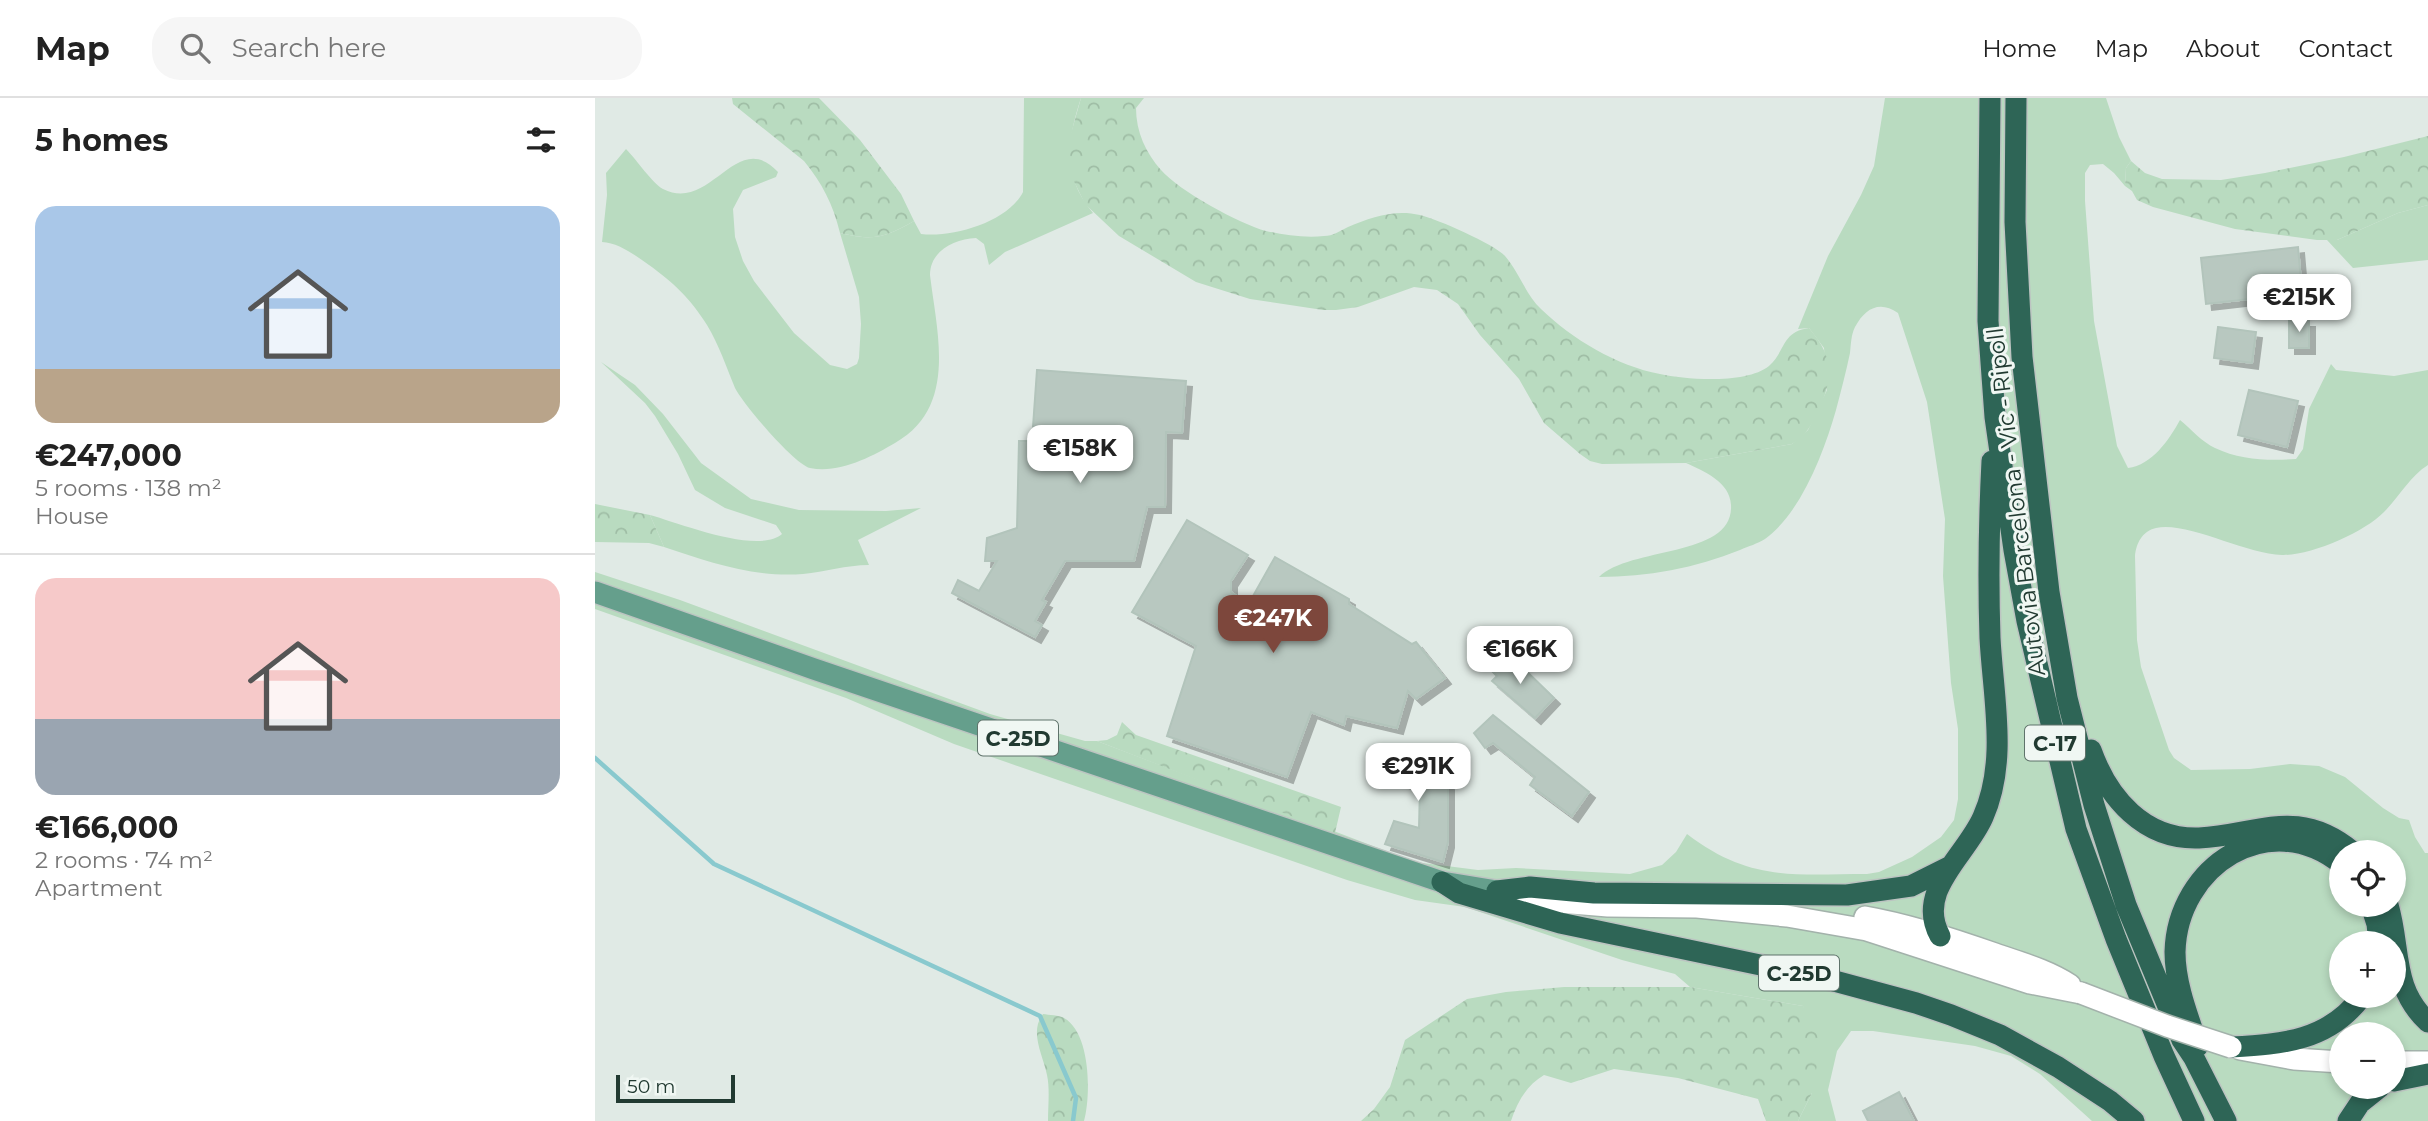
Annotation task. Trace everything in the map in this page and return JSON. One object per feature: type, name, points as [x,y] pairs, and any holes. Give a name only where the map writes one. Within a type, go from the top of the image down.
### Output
[{"type":"highway","name":"Autovia Barcelona - Vic - Ripoll","points":[[1990,98],[1988,310],[1995,417],[2027,621],[2076,829],[2121,951],[2194,1121]]},
{"type":"highway","name":"Autovia Barcelona - Vic - Ripoll","points":[[2016,98],[2015,222],[2022,357],[2049,592],[2067,698],[2094,805],[2126,905],[2182,1040],[2226,1121]]},
{"type":"highway","points":[[1940,936],[1935,926],[1933,902],[1938,887],[1982,819],[1989,802],[1996,763],[1989,554],[1995,417]]},
{"type":"highway","points":[[2067,698],[2082,725],[2104,780],[2126,809],[2147,825],[2171,835],[2198,838],[2265,827],[2295,827],[2333,840]]},
{"type":"highway","points":[[2194,1058],[2198,1046],[2180,989],[2175,950],[2185,907],[2197,884],[2224,858],[2243,848],[2265,843],[2303,845],[2329,856]]},
{"type":"highway","points":[[1497,891],[1530,887],[1594,893],[1847,895],[1911,886],[1954,864]]},
{"type":"highway","name":"C-25D","points":[[1442,882],[1459,893],[1560,923],[1827,979],[1951,1014],[2000,1035],[2058,1067],[2110,1101],[2134,1121]]},
{"type":"highway","points":[[2391,917],[2401,981],[2410,1002],[2428,1022]]},
{"type":"highway","points":[[2231,1047],[2270,1045],[2319,1032],[2353,1008]]},
{"type":"highway","points":[[2406,1079],[2428,1074]]},
{"type":"highway","points":[[2348,1121],[2365,1099]]},
{"type":"main road","name":"C-25D","points":[[595,592],[1442,882],[1497,891]]},
{"type":"street","points":[[1497,891],[1536,900],[1608,906],[1697,907],[1787,916],[1867,930],[2019,979],[2074,991],[2231,1047],[2294,1059],[2329,1061]]},
{"type":"street","points":[[1697,907],[1720,903],[1809,907],[1882,920],[1940,936],[2055,975],[2074,991]]},
{"type":"street","points":[[2406,1062],[2428,1062]]},
{"type":"green space","points":[[732,98],[819,98],[860,140],[901,194],[914,221],[879,236],[862,237],[840,233],[826,194],[804,161],[733,104]]},
{"type":"green space","points":[[1024,98],[1081,98],[1070,144],[1070,158],[1076,185],[1093,213],[1005,252],[989,265],[984,244],[976,238],[952,244],[939,253],[934,259],[930,275],[939,345],[939,368],[936,390],[928,410],[915,428],[895,443],[854,463],[832,469],[810,468],[793,456],[769,433],[740,396],[711,333],[688,299],[638,257],[621,247],[602,242],[607,195],[606,173],[626,149],[659,186],[680,194],[695,191],[736,164],[749,159],[763,161],[778,172],[776,177],[743,190],[733,209],[735,237],[743,261],[754,281],[794,333],[830,365],[847,369],[857,364],[859,358],[861,324],[859,297],[840,233],[862,237],[879,236],[914,221],[921,234],[934,235],[978,226],[1005,212],[1016,203],[1023,192]]},
{"type":"green space","points":[[1081,98],[1144,98],[1136,108],[1140,134],[1146,149],[1161,170],[1195,197],[1266,231],[1295,236],[1327,236],[1374,217],[1411,213],[1465,232],[1505,256],[1536,303],[1553,320],[1596,350],[1628,365],[1672,376],[1701,379],[1746,376],[1769,366],[1793,334],[1809,328],[1827,357],[1829,376],[1824,398],[1811,425],[1792,444],[1686,463],[1602,464],[1590,461],[1544,423],[1519,379],[1480,335],[1458,304],[1437,290],[1414,287],[1358,307],[1336,310],[1250,299],[1196,282],[1119,236],[1085,204],[1070,173],[1070,137]]},
{"type":"green space","points":[[1885,98],[2106,98],[2119,137],[2131,161],[2126,168],[2125,186],[2103,164],[2090,165],[2085,173],[2085,201],[2094,321],[2117,446],[2128,468],[2152,457],[2180,420],[2206,442],[2225,452],[2255,459],[2296,459],[2303,449],[2309,409],[2331,364],[2336,370],[2394,376],[2428,370],[2428,465],[2410,481],[2384,512],[2364,527],[2322,547],[2282,555],[2251,549],[2184,529],[2156,528],[2141,539],[2135,556],[2137,640],[2141,667],[2174,758],[2191,770],[2250,769],[2290,764],[2319,766],[2345,777],[2383,808],[2399,818],[2409,820],[2415,837],[2425,853],[2428,853],[2428,1121],[2092,1121],[2040,1074],[2011,1056],[1975,1046],[1873,1031],[1851,1031],[1837,1051],[1828,1090],[1836,1121],[1798,1121],[1812,1093],[1803,1006],[1690,987],[1675,974],[1622,960],[1465,907],[1415,900],[1347,880],[954,744],[846,698],[595,609],[595,572],[680,600],[990,714],[1085,741],[1097,741],[1415,862],[1478,870],[1516,868],[1630,874],[1662,865],[1676,852],[1687,834],[1731,861],[1752,868],[1817,875],[1879,872],[1912,857],[1941,837],[1954,820],[1958,799],[1958,729],[1951,683],[1943,576],[1945,519],[1927,402],[1898,313],[1885,307],[1873,308],[1863,315],[1855,327],[1842,389],[1825,444],[1800,498],[1778,528],[1759,542],[1706,562],[1653,573],[1599,577],[1614,567],[1634,560],[1699,543],[1716,534],[1728,522],[1731,505],[1726,490],[1715,478],[1686,463],[1792,444],[1808,430],[1827,390],[1824,348],[1809,328],[1798,329],[1828,256],[1874,166]]},
{"type":"green space","points":[[2428,136],[2428,205],[2398,213],[2337,240],[2317,240],[2235,229],[2153,207],[2137,200],[2125,186],[2126,168],[2131,161],[2145,173],[2162,179],[2221,180],[2344,157]]},
{"type":"green space","points":[[2428,205],[2428,260],[2353,268],[2327,240],[2337,240],[2398,213]]},
{"type":"green space","points":[[601,362],[635,385],[663,414],[701,463],[751,499],[799,510],[886,511],[921,508],[858,540],[869,565],[803,574],[768,574],[715,563],[664,547],[650,515],[737,539],[771,540],[782,534],[776,525],[725,508],[695,490],[678,454],[655,416],[645,403]]},
{"type":"green space","points":[[595,504],[650,515],[664,547],[649,543],[595,542]]},
{"type":"green space","points":[[1122,722],[1136,735],[1341,807],[1335,833],[1097,741],[1117,735]]},
{"type":"green space","points":[[1564,987],[1690,987],[1803,1006],[1821,1042],[1812,1093],[1798,1121],[1766,1121],[1758,1099],[1678,1078],[1614,1069],[1571,1083],[1544,1075],[1523,1095],[1511,1121],[1361,1121],[1374,1109],[1390,1087],[1405,1040],[1467,999],[1506,992]]},
{"type":"green space","points":[[1043,1014],[1064,1018],[1080,1037],[1088,1081],[1084,1121],[1048,1121],[1048,1080],[1037,1036],[1037,1028]]},
{"type":"building","points":[[2298,247],[2302,293],[2206,304],[2201,258]]},
{"type":"building","points":[[2289,321],[2309,321],[2309,348],[2289,348]]},
{"type":"building","points":[[2218,327],[2256,332],[2252,363],[2214,358]]},
{"type":"building","points":[[1037,370],[1186,381],[1182,433],[1166,432],[1165,507],[1147,507],[1134,561],[1065,561],[1042,600],[1046,602],[1035,621],[1042,625],[1035,637],[952,593],[958,580],[979,591],[997,561],[985,561],[987,538],[1017,528],[1019,441],[1032,441]]},
{"type":"building","points":[[2249,390],[2298,401],[2287,447],[2238,435]]},
{"type":"building","points":[[1187,520],[1248,555],[1231,581],[1231,592],[1248,605],[1275,557],[1349,599],[1349,604],[1412,644],[1416,642],[1445,678],[1416,699],[1408,691],[1397,728],[1346,716],[1344,725],[1311,712],[1287,777],[1167,736],[1196,646],[1132,612]]},
{"type":"building","points":[[1499,653],[1518,670],[1521,666],[1554,698],[1535,718],[1492,681],[1497,676],[1487,666]]},
{"type":"building","points":[[1493,715],[1589,792],[1572,816],[1530,785],[1535,777],[1493,743],[1485,748],[1474,733]]},
{"type":"building","points":[[1393,744],[1431,756],[1429,780],[1448,784],[1448,842],[1443,862],[1385,844],[1394,821],[1419,828],[1420,786],[1376,776],[1383,749]]},
{"type":"building","points":[[1899,1092],[1914,1121],[1868,1121],[1863,1111]]},
{"type":"waterway","points":[[595,758],[714,864],[1040,1016],[1076,1098],[1073,1121]]}]
